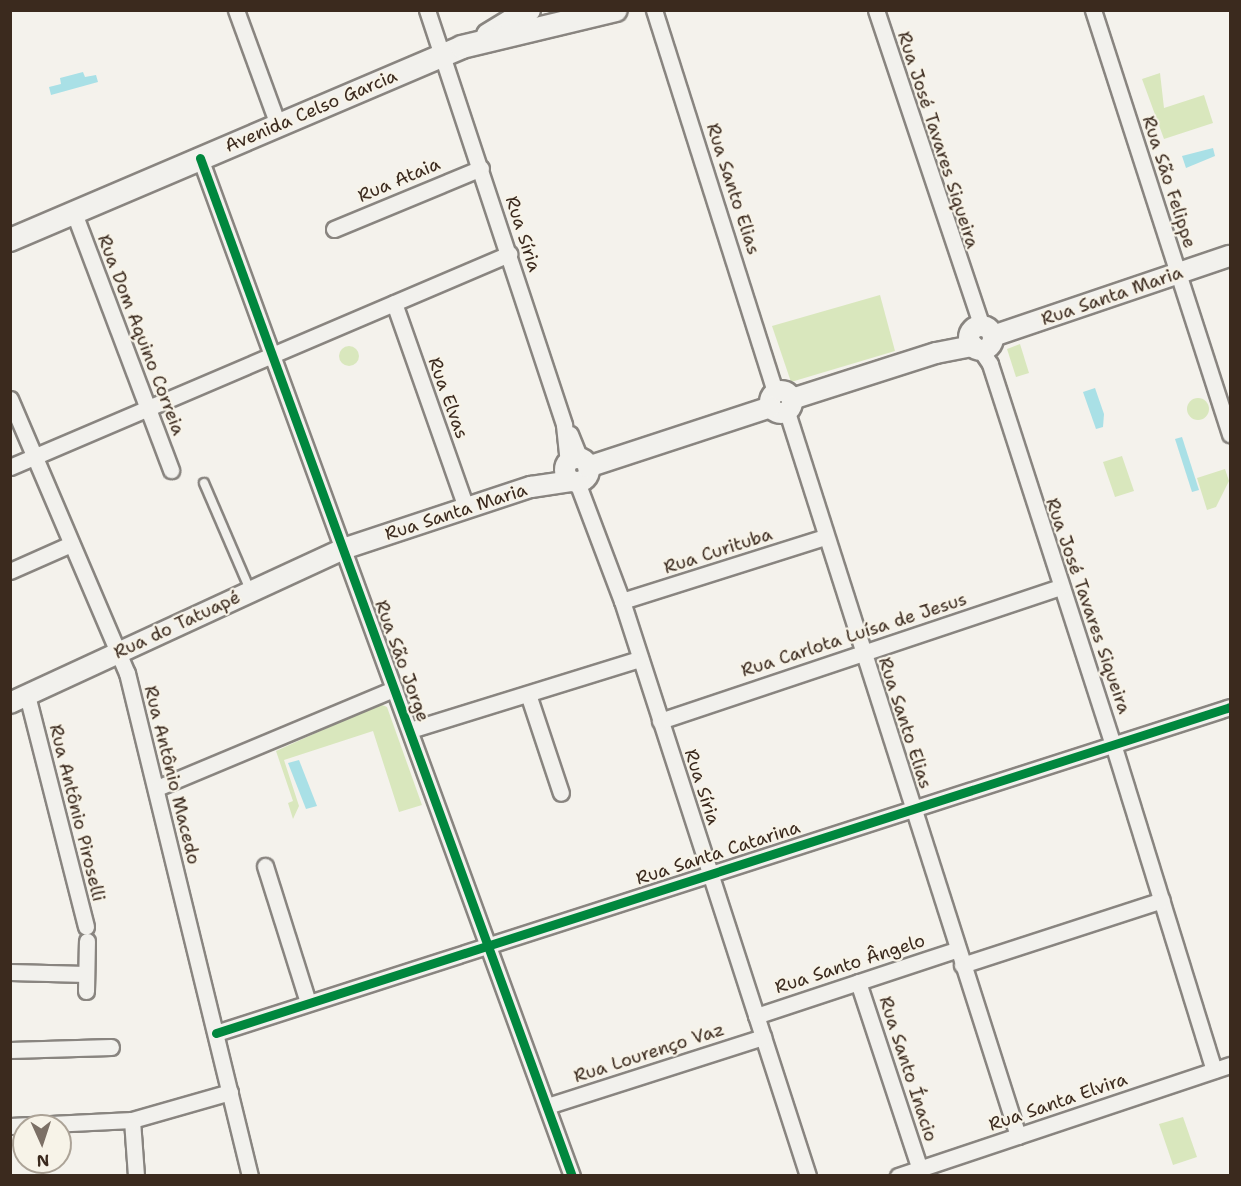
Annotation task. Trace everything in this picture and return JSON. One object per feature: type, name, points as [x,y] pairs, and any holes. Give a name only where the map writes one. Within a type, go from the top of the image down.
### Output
[{"type":"main road","name":"Avenida Celso Garcia","points":[[490,39],[529,10]]},
{"type":"main road","points":[[490,39],[560,10]]},
{"type":"main road","name":"Avenida Celso Garcia","points":[[10,240],[443,55],[490,39],[616,10]]},
{"type":"street","points":[[236,10],[278,124]]},
{"type":"street","name":"Rua Síria","points":[[427,10],[481,168],[808,1176]]},
{"type":"street","name":"Rua Santo Elias","points":[[654,10],[1018,1136]]},
{"type":"street","name":"Rua José Tavares Siqueira","points":[[876,10],[1060,587],[1113,744],[1214,1070]]},
{"type":"street","name":"Rua São Felippe","points":[[1093,10],[1230,434]]},
{"type":"street","name":"Rua São Jorge","points":[[200,158],[274,354],[572,1176]]},
{"type":"street","name":"Rua Ataia","points":[[333,229],[481,168]]},
{"type":"street","name":"Rua Dom Aquino Correia","points":[[74,213],[171,470]]},
{"type":"street","points":[[10,467],[509,255]]},
{"type":"street","name":"Rua Santa Maria","points":[[343,549],[781,402],[982,339],[1230,256]]},
{"type":"street","name":"Rua Elvas","points":[[394,303],[466,507]]},
{"type":"street","name":"Rua Antônio Macedo","points":[[10,399],[117,653],[157,788],[250,1176]]},
{"type":"street","name":"Rua Curituba","points":[[622,602],[825,537]]},
{"type":"street","points":[[10,571],[71,544]]},
{"type":"street","name":"Rua do Tatuapé","points":[[23,702],[117,653],[343,549]]},
{"type":"street","name":"Rua Carlota Luísa de Jesus","points":[[660,721],[1060,587]]},
{"type":"street","points":[[410,730],[640,659]]},
{"type":"street","points":[[157,788],[394,689]]},
{"type":"street","points":[[528,694],[561,793]]},
{"type":"street","name":"Rua Antônio Piroselli","points":[[23,702],[87,934],[86,992]]},
{"type":"street","name":"Rua Santa Catarina","points":[[216,1033],[487,943],[1230,707]]},
{"type":"street","points":[[265,866],[308,1002]]},
{"type":"street","points":[[962,965],[1162,900]]},
{"type":"street","name":"Rua Santo Ângelo","points":[[756,1016],[956,950]]},
{"type":"street","points":[[10,972],[86,974]]},
{"type":"street","name":"Rua Santo Ínacio","points":[[858,982],[920,1169]]},
{"type":"street","name":"Rua Lourenço Vaz","points":[[547,1106],[763,1037]]},
{"type":"street","points":[[10,1050],[111,1047]]},
{"type":"street","name":"Rua Santa Elvira","points":[[898,1176],[1230,1065]]},
{"type":"street","points":[[10,1126],[132,1120],[230,1092]]},
{"type":"street","points":[[132,1120],[136,1176]]},
{"type":"lane","points":[[204,483],[250,592]]},
{"type":"green space","points":[[1160,73],[1164,108],[1204,95],[1213,123],[1164,139],[1142,79]]},
{"type":"green space","points":[[880,295],[895,351],[791,382],[772,326]]},
{"type":"green space","points":[[1020,344],[1029,373],[1016,377],[1007,349]]},
{"type":"green space","points":[[349,346],[356,349],[359,356],[356,363],[349,366],[342,363],[339,356],[342,349]]},
{"type":"green space","points":[[1194,398],[1202,398],[1209,405],[1209,413],[1202,420],[1194,420],[1187,413],[1187,405]]},
{"type":"green space","points":[[1122,456],[1134,491],[1115,497],[1103,462]]},
{"type":"green space","points":[[1225,469],[1229,481],[1216,507],[1207,510],[1197,478]]},
{"type":"green space","points":[[380,704],[387,707],[422,805],[399,812],[373,731],[284,760],[299,806],[293,819],[288,803],[293,801],[276,751]]},
{"type":"green space","points":[[1183,1117],[1197,1157],[1173,1165],[1159,1124]]},
{"type":"water","points":[[83,72],[85,77],[96,75],[98,82],[51,95],[49,87],[61,84],[60,78]]},
{"type":"water","points":[[1213,148],[1215,156],[1186,168],[1182,156]]},
{"type":"water","points":[[1095,388],[1104,414],[1103,427],[1096,429],[1083,392]]},
{"type":"water","points":[[1182,437],[1199,490],[1192,492],[1175,439]]},
{"type":"water","points":[[299,760],[317,806],[306,809],[288,763]]},
{"type":"cycle path","points":[[200,158],[572,1176]]},
{"type":"cycle path","points":[[216,1033],[1230,707]]}]
